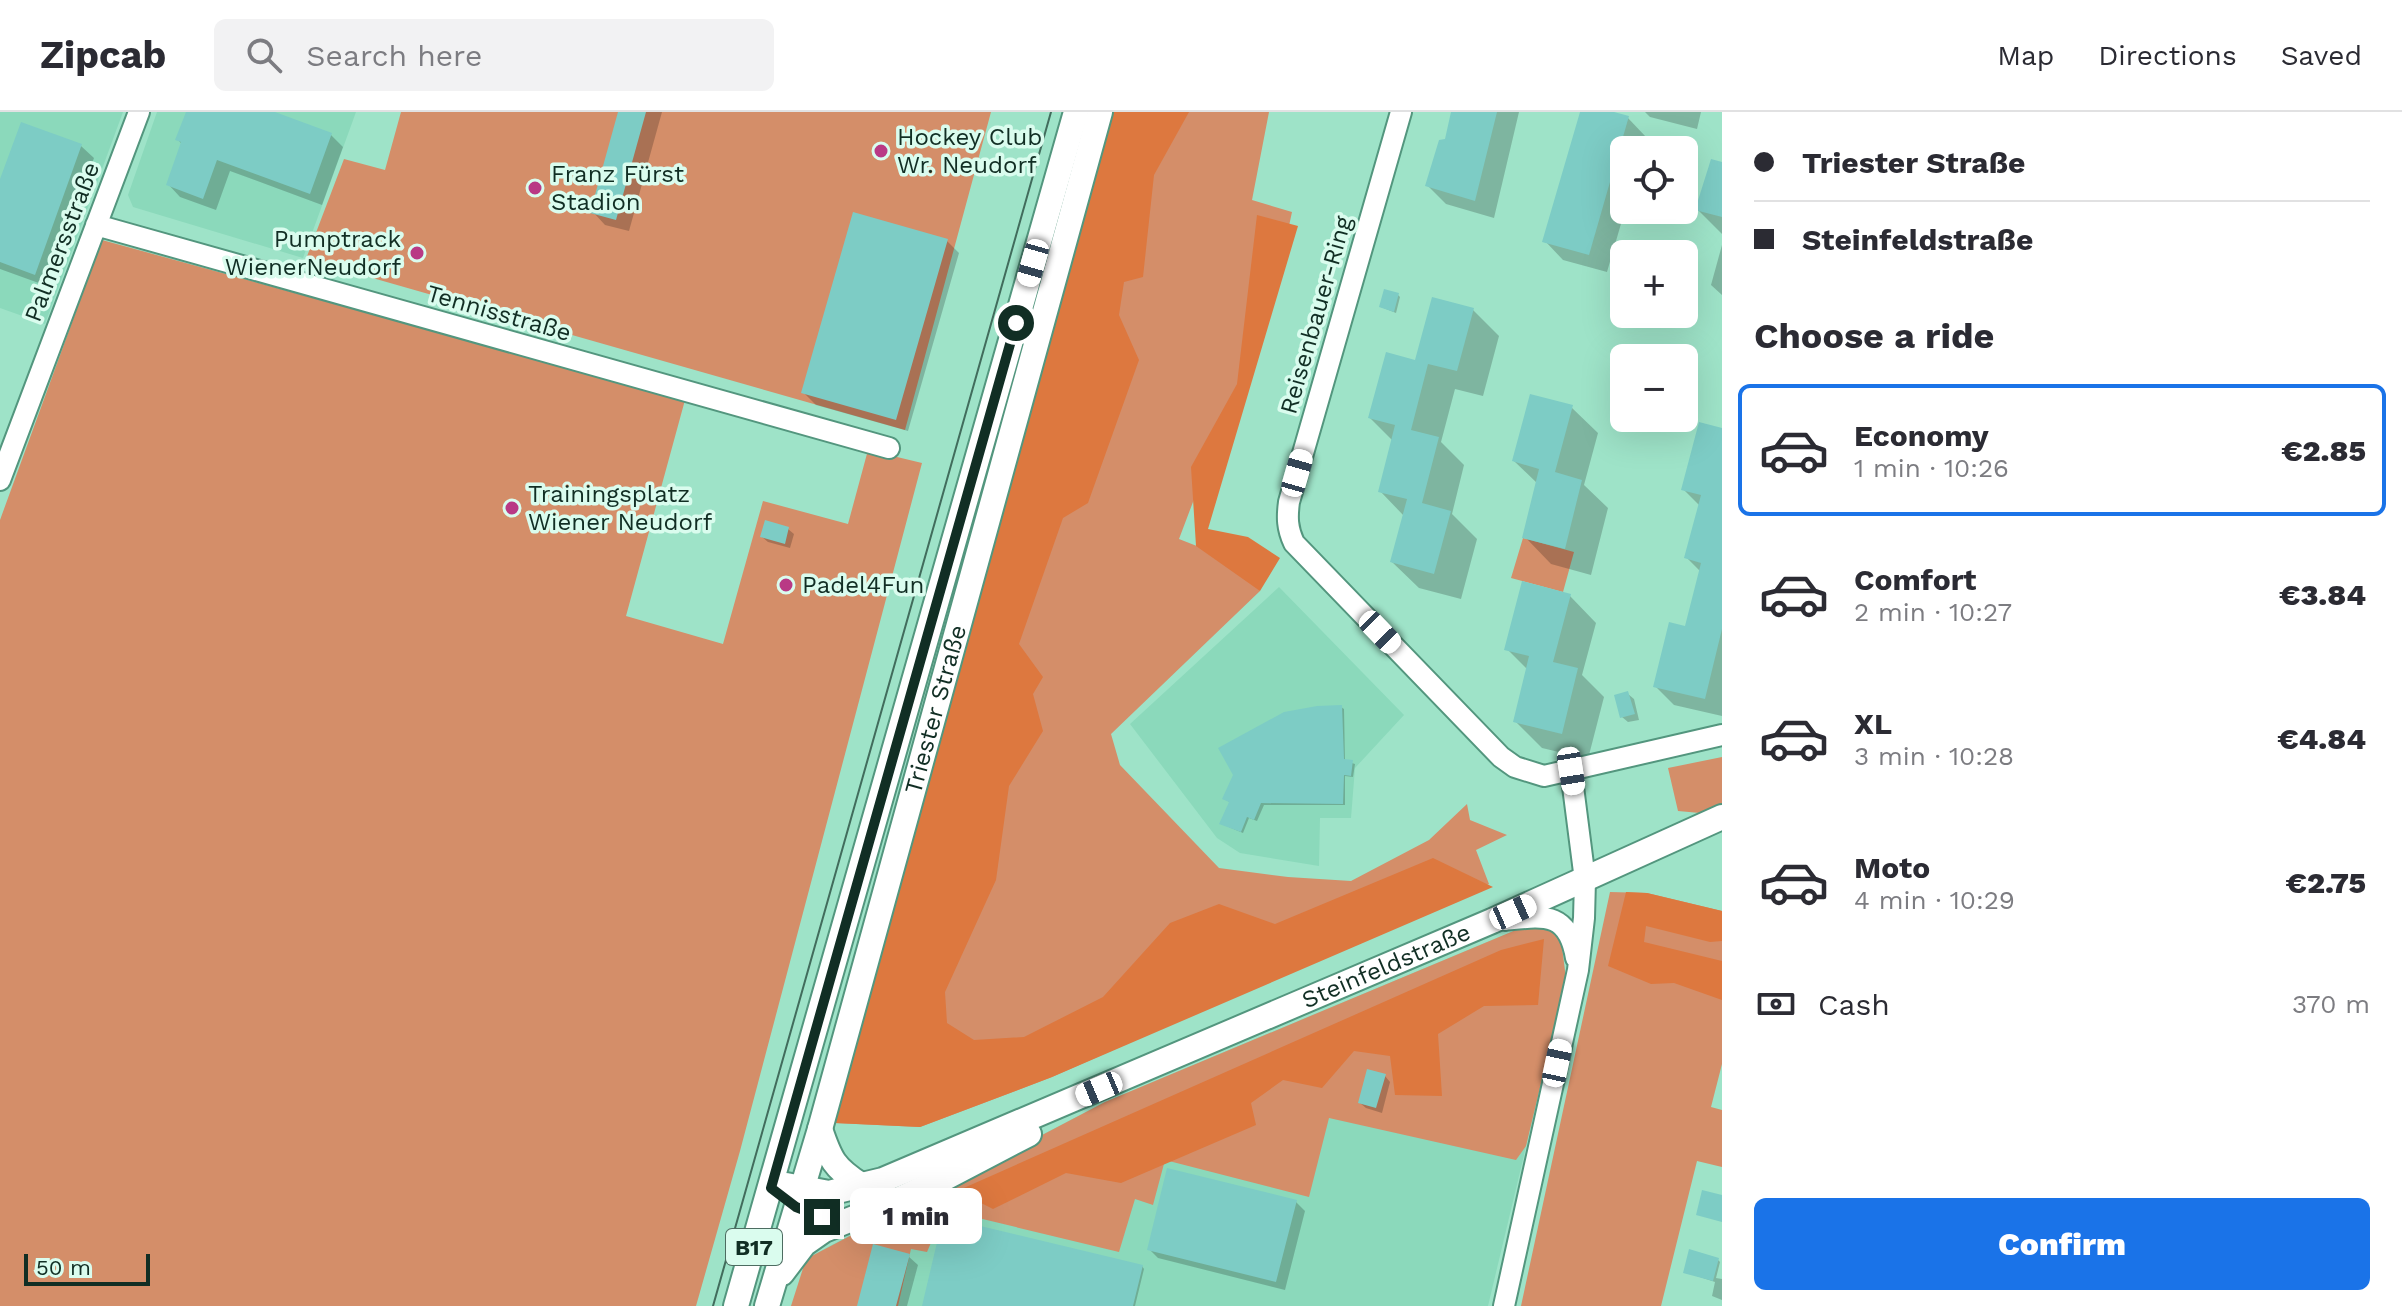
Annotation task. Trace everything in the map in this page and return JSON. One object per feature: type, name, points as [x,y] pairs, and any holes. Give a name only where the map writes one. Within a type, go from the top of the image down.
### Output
[{"type":"main road","name":"Triester Straße","points":[[736,1306],[1076,112]]},
{"type":"main road","name":"Triester Straße","points":[[770,1295],[820,1129],[1100,112]]},
{"type":"main road","name":"Steinfeldstraße","points":[[799,1198],[883,1180],[1492,921],[1722,817]]},
{"type":"main road","name":"Steinfeldstraße","points":[[770,1295],[804,1244],[824,1230],[939,1181],[1180,1055]]},
{"type":"main road","points":[[820,1129],[830,1158],[841,1172],[861,1185]]},
{"type":"main road","points":[[772,1185],[799,1198],[822,1217],[848,1219]]},
{"type":"street","name":"Palmersstraße","points":[[0,480],[139,112]]},
{"type":"street","name":"Reisenbauer-Ring","points":[[1401,112],[1289,502],[1288,531],[1294,543],[1501,757],[1515,767],[1544,776],[1722,735]]},
{"type":"street","name":"Tennisstraße","points":[[96,225],[889,448]]},
{"type":"street","points":[[1504,1306],[1578,970],[1585,880],[1571,771]]},
{"type":"street","points":[[1492,921],[1544,916],[1551,919],[1572,937],[1578,970]]},
{"type":"shaded area","points":[[0,112],[123,112],[45,324],[0,308]]},
{"type":"shaded area","points":[[157,112],[356,112],[303,258],[133,207],[128,195]]},
{"type":"shaded area","points":[[401,112],[991,112],[905,430],[306,259],[344,159],[385,170]]},
{"type":"shaded area","points":[[1112,112],[1189,112],[1154,175],[1143,277],[1124,282],[1119,315],[1139,360],[1088,503],[1063,518],[1019,644],[1043,677],[1033,694],[1043,731],[1009,786],[996,880],[945,992],[947,1023],[974,1040],[1024,1037],[1103,997],[1170,923],[1219,904],[1275,924],[1433,858],[1493,887],[1052,1077],[920,1127],[835,1123]]},
{"type":"shaded area","points":[[1113,112],[1269,112],[1252,200],[1292,212],[1278,277],[1179,539],[1240,563],[1260,591],[1111,734],[1120,765],[1219,868],[1351,881],[1429,840],[1467,804],[1470,820],[1507,835],[1476,850],[1489,884],[1052,1077],[920,1127],[835,1123],[1035,408]]},
{"type":"shaded area","points":[[1257,215],[1298,226],[1208,529],[1248,537],[1280,558],[1260,591],[1196,546],[1191,467],[1237,384]]},
{"type":"shaded area","points":[[102,240],[685,400],[626,616],[723,644],[763,501],[848,524],[868,450],[922,463],[696,1306],[0,1306],[0,520]]},
{"type":"shaded area","points":[[1523,538],[1574,552],[1563,592],[1511,578]]},
{"type":"shaded area","points":[[1279,587],[1404,715],[1355,768],[1351,818],[1320,818],[1319,866],[1240,853],[1217,838],[1130,724]]},
{"type":"shaded area","points":[[1722,757],[1722,804],[1700,813],[1678,811],[1668,768]]},
{"type":"shaded area","points":[[1610,892],[1647,893],[1722,911],[1722,1064],[1711,1107],[1722,1110],[1722,1167],[1697,1161],[1661,1306],[1521,1306]]},
{"type":"shaded area","points":[[1626,892],[1647,893],[1722,911],[1722,941],[1710,942],[1646,926],[1644,942],[1722,961],[1722,1000],[1674,983],[1651,984],[1608,966]]},
{"type":"shaded area","points":[[1530,924],[1562,947],[1566,979],[1488,1306],[793,1306],[809,1257],[1105,1102]]},
{"type":"shaded area","points":[[1530,924],[1548,927],[1557,934],[1566,979],[1526,1146],[1516,1160],[1329,1118],[1309,1197],[1165,1160],[1153,1205],[1135,1199],[1119,1252],[945,1210],[927,1252],[911,1249],[898,1306],[791,1306],[806,1259],[1105,1102]]},
{"type":"shaded area","points":[[1544,939],[1538,1005],[1484,1006],[1438,1034],[1442,1096],[1395,1095],[1390,1056],[1354,1051],[1322,1088],[1283,1080],[1251,1103],[1256,1125],[1121,1183],[1066,1173],[993,1209],[957,1191],[1501,950]]},
{"type":"building","points":[[186,112],[275,112],[332,133],[310,194],[217,160],[203,199],[166,185],[181,142],[175,140]]},
{"type":"building","points":[[618,112],[646,112],[616,220],[590,213]]},
{"type":"building","points":[[1451,112],[1497,112],[1475,201],[1425,186],[1439,140],[1445,139]]},
{"type":"building","points":[[1580,112],[1614,112],[1629,116],[1623,136],[1610,136],[1610,182],[1589,255],[1542,242]]},
{"type":"building","points":[[21,122],[82,144],[35,275],[0,262],[0,179]]},
{"type":"building","points":[[1711,159],[1722,162],[1722,217],[1698,211],[1698,200]]},
{"type":"building","points":[[853,212],[948,239],[896,420],[801,393]]},
{"type":"building","points":[[1384,289],[1399,293],[1394,312],[1379,307]]},
{"type":"building","points":[[1432,297],[1474,308],[1457,371],[1428,364],[1411,430],[1439,437],[1422,503],[1451,511],[1434,574],[1390,562],[1407,499],[1378,492],[1395,425],[1368,418],[1386,352],[1415,360]]},
{"type":"building","points":[[1530,394],[1573,405],[1555,472],[1582,480],[1565,549],[1522,538],[1539,469],[1512,461]]},
{"type":"building","points":[[1699,422],[1722,428],[1722,629],[1705,699],[1653,687],[1669,622],[1685,626],[1701,563],[1684,558],[1701,495],[1681,490]]},
{"type":"building","points":[[765,520],[789,527],[785,544],[760,537]]},
{"type":"building","points":[[1522,581],[1571,594],[1553,662],[1578,668],[1562,734],[1513,722],[1529,656],[1504,650]]},
{"type":"building","points":[[1628,691],[1635,714],[1620,718],[1614,695]]},
{"type":"building","points":[[1342,705],[1344,759],[1353,760],[1351,776],[1344,775],[1343,804],[1261,803],[1254,820],[1247,817],[1241,832],[1219,824],[1229,802],[1222,799],[1233,775],[1218,748],[1284,712]]},
{"type":"building","points":[[1367,1069],[1386,1074],[1376,1108],[1358,1103]]},
{"type":"building","points":[[1167,1168],[1297,1200],[1276,1282],[1147,1250]]},
{"type":"building","points":[[1702,1190],[1722,1195],[1722,1222],[1696,1215]]},
{"type":"building","points":[[943,1217],[1143,1265],[1133,1306],[922,1306]]},
{"type":"building","points":[[873,1244],[910,1254],[896,1306],[857,1306]]},
{"type":"building","points":[[1689,1249],[1719,1258],[1713,1281],[1683,1273]]},
{"type":"tram line","points":[[713,1306],[1051,112]]},
{"type":"place","name":"Hockey Club Wr. Neudorf","points":[[881,151]]},
{"type":"place","name":"Franz Fürst Stadion","points":[[535,188]]},
{"type":"place","name":"Pumptrack WienerNeudorf","points":[[417,253]]},
{"type":"place","name":"Trainingsplatz Wiener Neudorf","points":[[512,508]]},
{"type":"place","name":"Padel4Fun","points":[[786,585]]},
{"type":"route","points":[[822,1217],[796,1207],[771,1188],[1016,323]]}]
